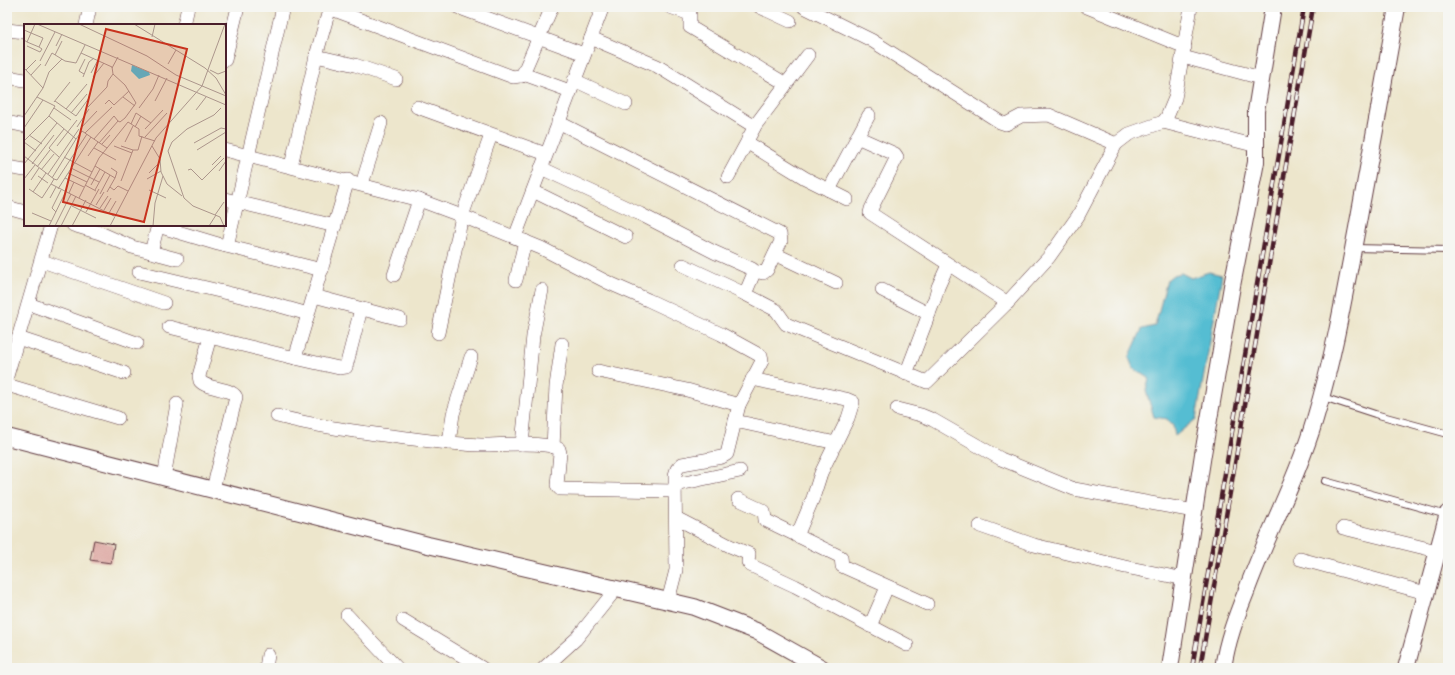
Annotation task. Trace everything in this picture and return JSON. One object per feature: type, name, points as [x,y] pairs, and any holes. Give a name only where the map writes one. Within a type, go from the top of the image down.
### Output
[{"type":"street","points":[[86,24],[90,7]]},
{"type":"street","points":[[184,24],[188,7]]},
{"type":"street","points":[[226,56],[238,7]]},
{"type":"street","points":[[227,246],[231,200],[248,156],[283,7]]},
{"type":"street","points":[[291,166],[328,7],[513,77],[530,77],[572,86],[626,104]]},
{"type":"street","points":[[457,7],[584,54]]},
{"type":"street","points":[[522,76],[552,7]]},
{"type":"street","points":[[670,7],[690,14],[689,26],[692,28],[786,84]]},
{"type":"street","points":[[760,7],[790,21]]},
{"type":"street","points":[[804,7],[871,40],[1000,122],[1006,124],[1021,116],[1049,115],[1116,144]]},
{"type":"street","points":[[1087,7],[1184,52],[1261,78]]},
{"type":"street","points":[[1163,122],[1172,108],[1175,98],[1191,7]]},
{"type":"street","points":[[1170,668],[1185,579],[1194,511],[1232,286],[1256,162],[1256,111],[1273,7]]},
{"type":"street","points":[[1223,668],[1229,638],[1238,613],[1263,548],[1301,459],[1321,397],[1344,306],[1353,248],[1397,7]]},
{"type":"street","points":[[516,280],[520,239],[533,191],[591,38],[600,8]]},
{"type":"street","points":[[7,30],[24,32]]},
{"type":"street","points":[[591,38],[657,66],[754,127]]},
{"type":"street","points":[[728,178],[748,142],[754,127],[808,55]]},
{"type":"street","points":[[316,56],[355,65],[396,79]]},
{"type":"street","points":[[7,77],[24,80]]},
{"type":"street","points":[[417,106],[491,135],[546,154]]},
{"type":"street","points":[[829,190],[869,115]]},
{"type":"street","points":[[7,122],[24,126]]},
{"type":"street","points":[[541,168],[640,214],[714,252],[752,269],[754,272],[765,272],[775,254],[781,238],[776,232],[558,122]]},
{"type":"street","points":[[683,265],[745,294],[778,312],[786,324],[925,382],[929,381],[1008,303],[1054,252],[1078,216],[1116,144],[1129,134],[1163,122],[1257,146]]},
{"type":"street","points":[[362,184],[381,123]]},
{"type":"street","points":[[438,333],[462,216],[491,135]]},
{"type":"street","points":[[857,137],[897,157],[870,213],[1008,303]]},
{"type":"street","points":[[748,142],[847,199]]},
{"type":"street","points":[[226,150],[348,180],[419,200],[462,216],[520,239],[759,354],[762,361],[739,405],[727,454],[722,457],[682,464],[677,469],[675,488],[676,570],[668,601]]},
{"type":"street","points":[[7,167],[24,170]]},
{"type":"street","points":[[295,358],[348,180]]},
{"type":"street","points":[[533,191],[626,237]]},
{"type":"street","points":[[231,200],[335,226]]},
{"type":"street","points":[[394,274],[419,200]]},
{"type":"street","points":[[7,207],[24,212]]},
{"type":"street","points":[[7,376],[42,261],[51,226]]},
{"type":"street","points":[[76,226],[151,252],[177,259]]},
{"type":"street","points":[[151,252],[158,226],[227,246],[322,270]]},
{"type":"street","points":[[775,254],[836,283]]},
{"type":"street","points":[[42,261],[164,303]]},
{"type":"street","points":[[906,374],[948,264]]},
{"type":"street","points":[[139,272],[266,302],[308,314]]},
{"type":"street","points":[[745,294],[754,272]]},
{"type":"street","points":[[522,444],[530,359],[542,290]]},
{"type":"street","points":[[882,290],[929,314]]},
{"type":"street","points":[[314,296],[400,319]]},
{"type":"street","points":[[29,304],[137,343]]},
{"type":"street","points":[[169,327],[339,368],[346,367],[361,309]]},
{"type":"street","points":[[210,337],[199,376],[200,381],[208,386],[232,393],[236,397],[214,489]]},
{"type":"street","points":[[18,338],[124,373]]},
{"type":"street","points":[[553,447],[556,386],[562,344]]},
{"type":"street","points":[[449,443],[453,414],[471,356]]},
{"type":"street","points":[[598,371],[671,386],[739,405]]},
{"type":"street","points":[[752,379],[852,401],[853,405],[848,418],[821,473],[813,498],[797,536]]},
{"type":"street","points":[[7,386],[118,418]]},
{"type":"street","points":[[164,477],[177,404]]},
{"type":"street","points":[[897,409],[926,416],[1001,459],[1074,489],[1194,511]]},
{"type":"street","points":[[277,416],[322,427],[449,443],[482,445],[522,444],[553,447],[559,449],[560,453],[557,485],[560,489],[675,488],[740,471]]},
{"type":"street","points":[[735,421],[836,443]]},
{"type":"street","points":[[7,437],[428,545],[694,607],[756,631],[822,668]]},
{"type":"street","points":[[738,499],[763,510],[765,513],[765,520],[842,557],[842,566],[927,604]]},
{"type":"street","points":[[1406,668],[1448,514]]},
{"type":"street","points":[[676,518],[749,554],[748,562],[750,565],[795,586],[908,645]]},
{"type":"street","points":[[980,526],[1041,547],[1125,567],[1185,579]]},
{"type":"street","points":[[1343,528],[1437,551]]},
{"type":"street","points":[[1300,559],[1426,593]]},
{"type":"street","points":[[870,626],[887,586]]},
{"type":"street","points":[[544,668],[576,639],[616,589]]},
{"type":"street","points":[[347,616],[397,668]]},
{"type":"street","points":[[403,620],[482,668]]},
{"type":"street","points":[[266,668],[268,655]]},
{"type":"lane","points":[[1353,248],[1448,250]]},
{"type":"lane","points":[[1321,397],[1375,414],[1448,434]]},
{"type":"lane","points":[[1325,481],[1448,514]]},
{"type":"water","points":[[1209,272],[1222,275],[1196,419],[1175,436],[1173,426],[1167,419],[1154,417],[1146,391],[1149,378],[1133,368],[1129,358],[1142,329],[1155,326],[1167,280],[1173,275],[1181,273],[1191,278]]},
{"type":"building","points":[[94,540],[114,544],[111,563],[90,560]]},
{"type":"railway","points":[[1192,668],[1304,7]]},
{"type":"railway","points":[[1200,668],[1313,7]]}]
